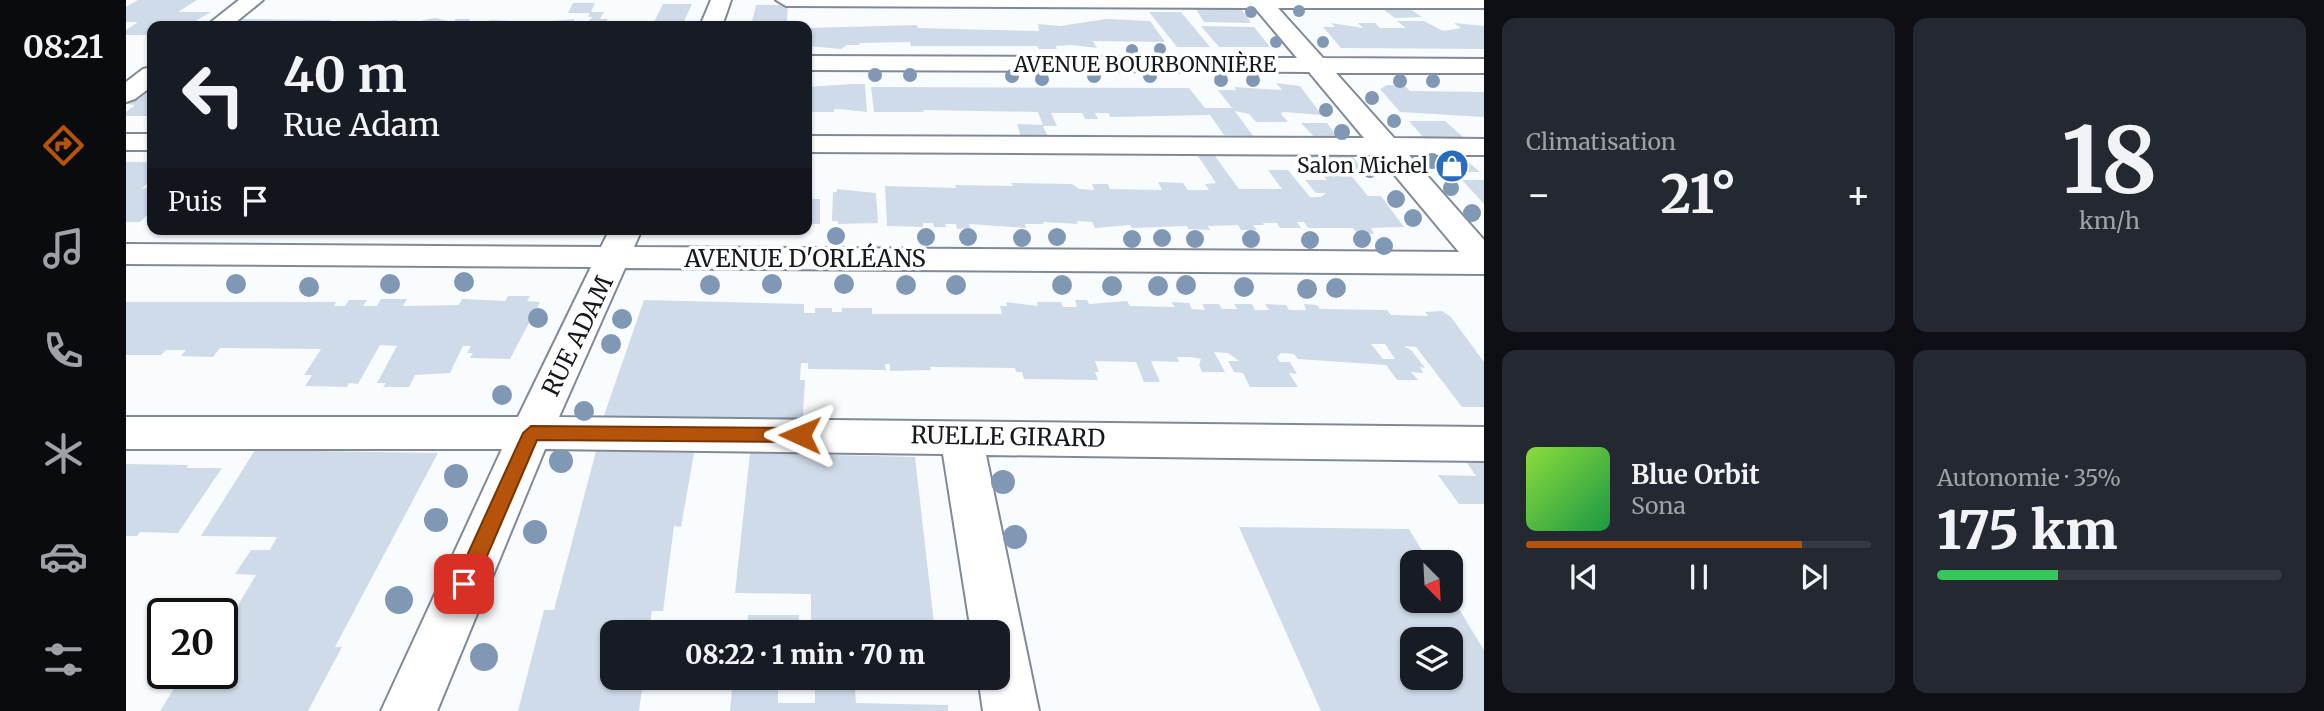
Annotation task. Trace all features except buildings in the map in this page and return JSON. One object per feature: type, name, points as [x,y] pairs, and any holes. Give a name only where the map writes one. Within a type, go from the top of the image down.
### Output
[{"type":"street","points":[[225,21],[253,0]]},
{"type":"street","points":[[713,21],[721,0]]},
{"type":"street","points":[[786,0],[1484,2]]},
{"type":"street","points":[[1261,1],[1484,262]]},
{"type":"street","name":"AVENUE BOURBONNIÈRE","points":[[812,63],[1484,66]]},
{"type":"street","points":[[126,94],[147,65]]},
{"type":"street","points":[[126,142],[147,142]]},
{"type":"street","points":[[812,144],[1484,148]]},
{"type":"street","name":"AVENUE D'ORLÉANS","points":[[126,254],[621,244],[1484,262]]},
{"type":"street","name":"RUE ADAM","points":[[409,711],[531,433],[621,244]]},
{"type":"street","name":"RUELLE GIRARD","points":[[126,433],[961,436],[1484,444]]},
{"type":"street","points":[[961,436],[994,620]]},
{"type":"street","points":[[1007,690],[1011,711]]},
{"type":"place","name":"Salon Michel","points":[[1452,166]]},
{"type":"route","points":[[464,584],[531,433],[800,435]]}]
